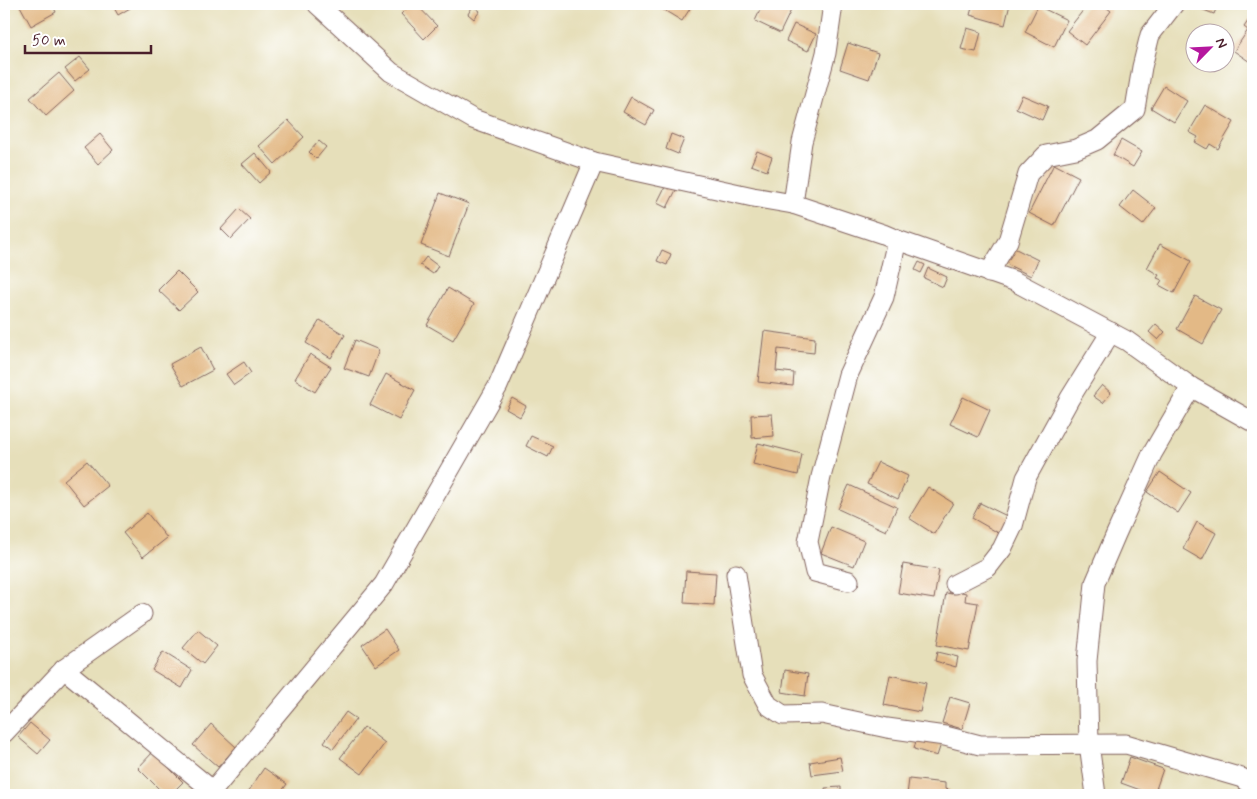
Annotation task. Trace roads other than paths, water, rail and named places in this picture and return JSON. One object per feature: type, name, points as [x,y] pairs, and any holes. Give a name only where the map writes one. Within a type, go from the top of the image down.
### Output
[{"type":"street","points":[[317,4],[391,72],[473,119],[594,162],[793,204],[1014,281],[1112,332],[1191,387],[1253,422]]},
{"type":"street","points":[[793,204],[802,142],[826,53],[833,4]]},
{"type":"street","points":[[989,273],[1008,241],[1028,174],[1046,155],[1076,149],[1097,140],[1135,108],[1150,35],[1174,4]]},
{"type":"street","points":[[64,669],[210,793],[384,584],[498,386],[594,162]]},
{"type":"street","points":[[849,581],[815,572],[808,542],[821,476],[848,375],[884,297],[897,240]]},
{"type":"street","points":[[956,584],[988,567],[1002,549],[1013,526],[1026,478],[1070,398],[1112,332]]},
{"type":"street","points":[[1096,795],[1089,744],[1087,661],[1095,583],[1152,454],[1191,387]]},
{"type":"street","points":[[736,574],[752,675],[768,705],[783,715],[822,714],[887,728],[945,736],[980,744],[1126,744],[1242,778],[1253,787]]},
{"type":"street","points":[[4,733],[64,669],[142,614]]}]
